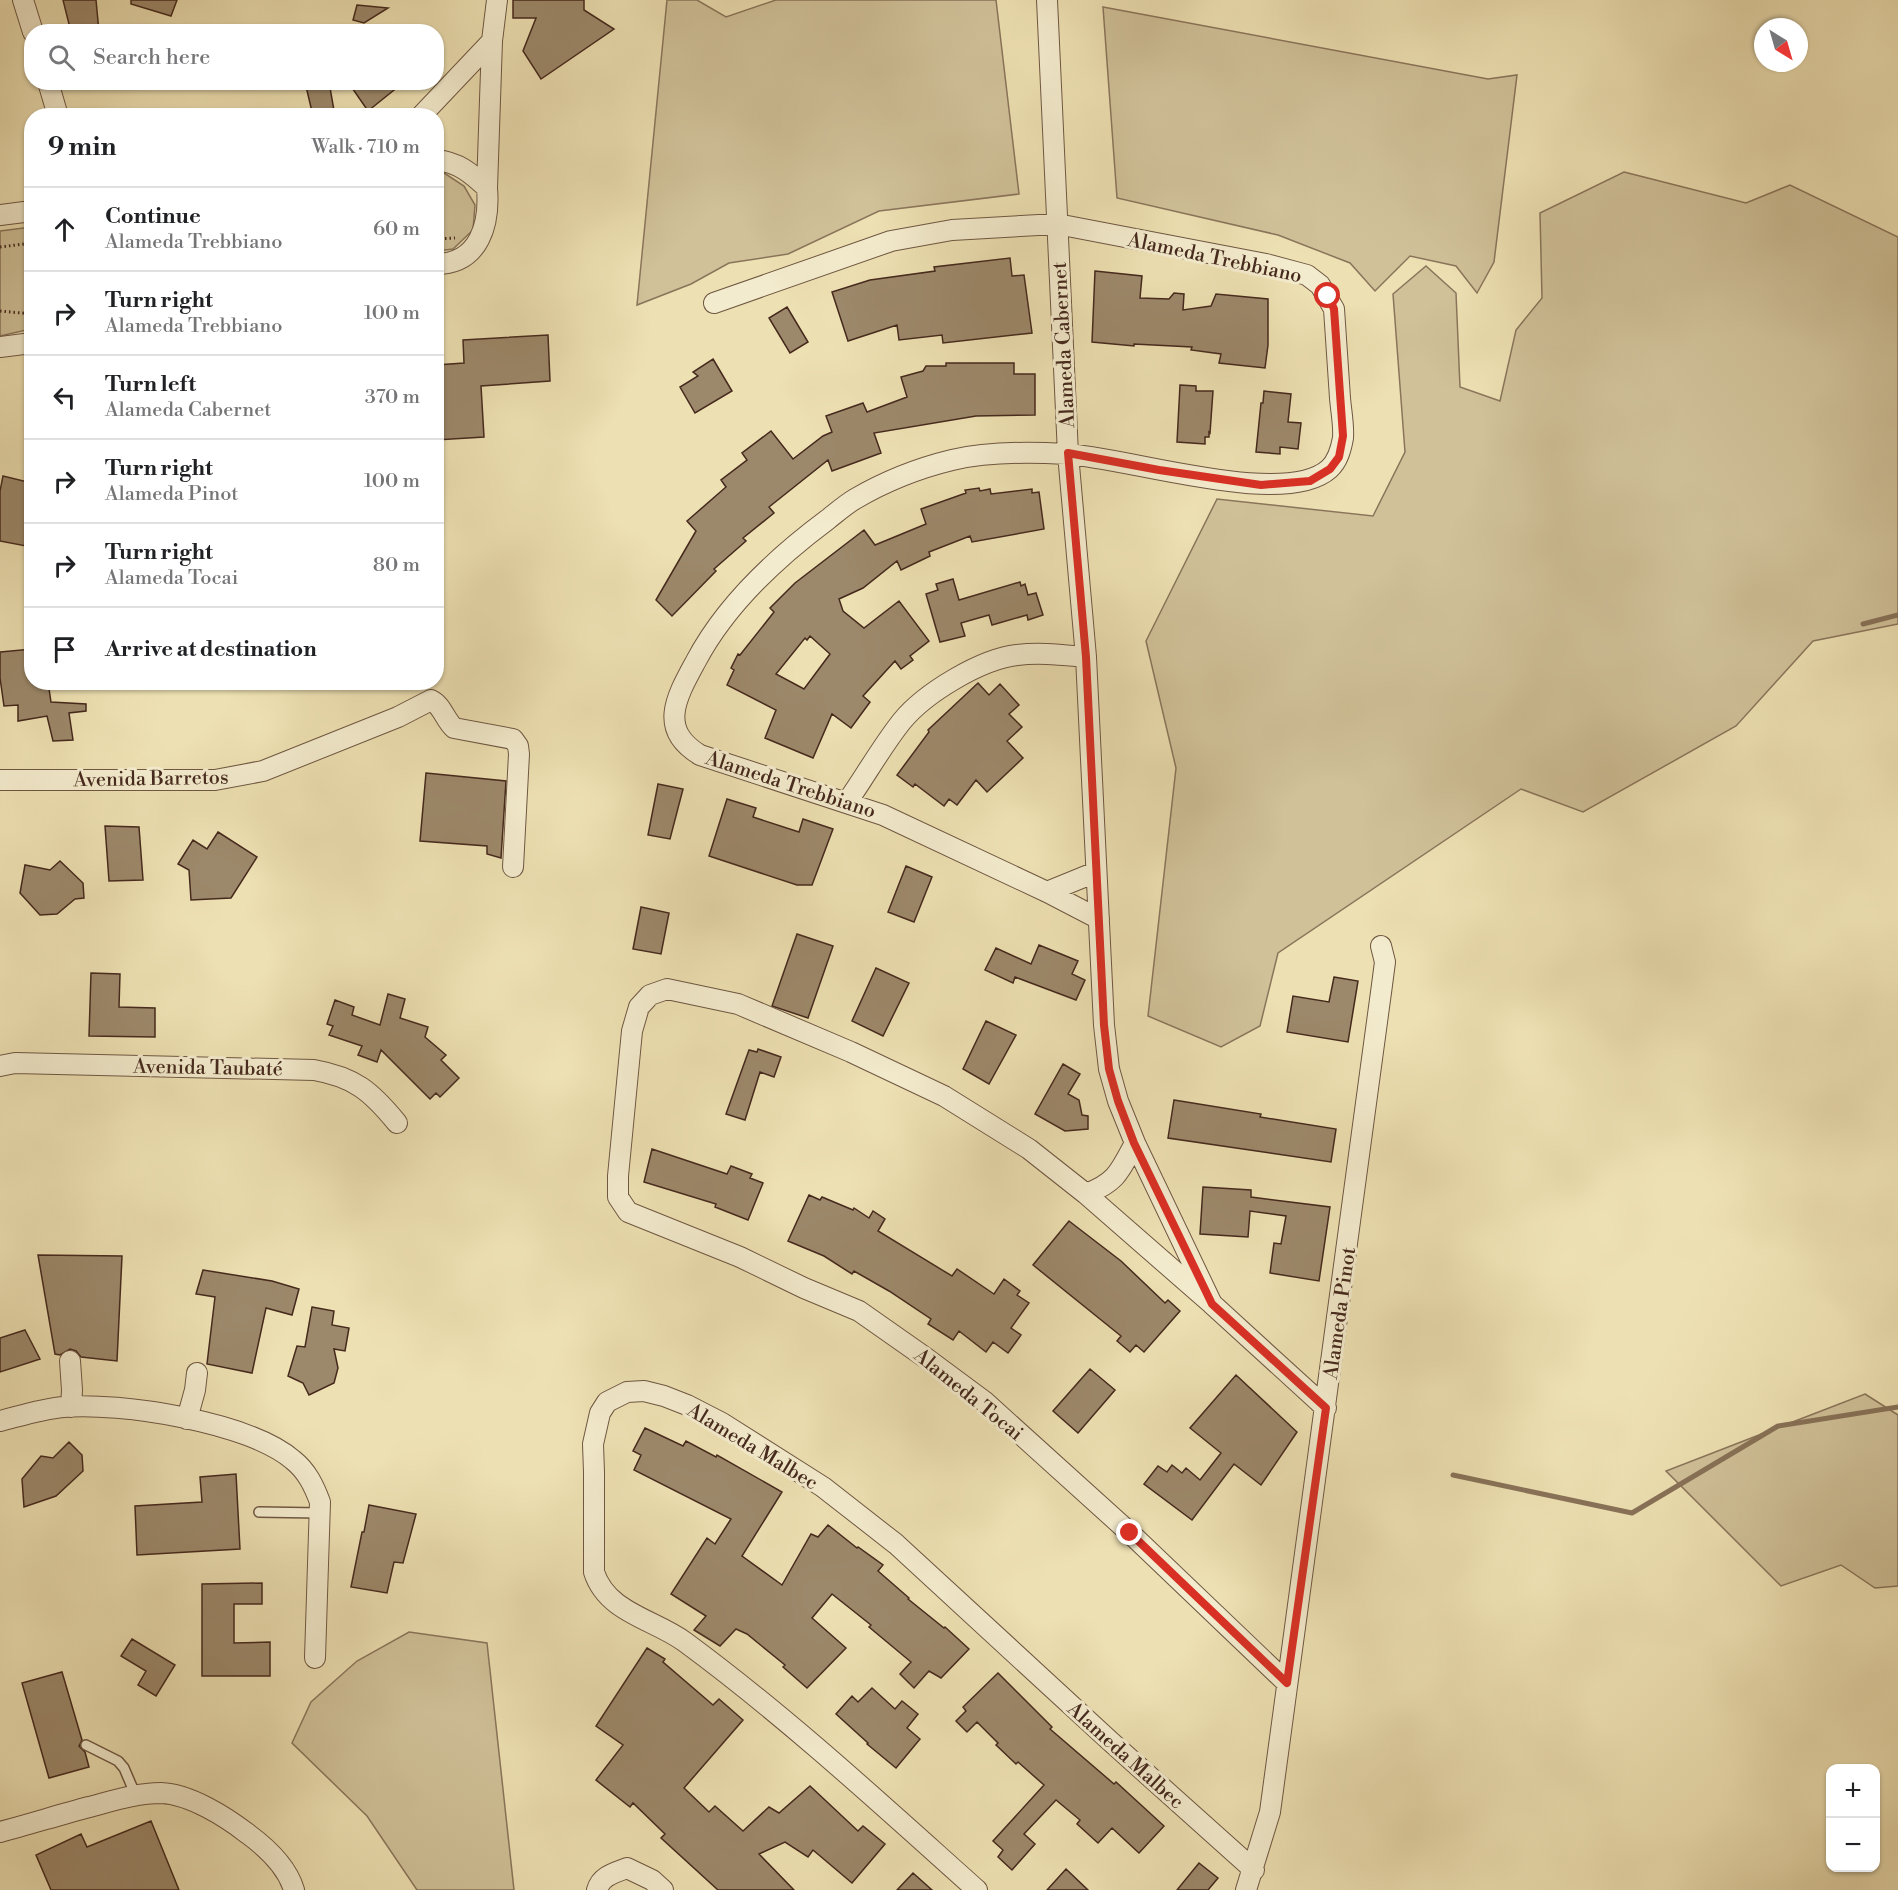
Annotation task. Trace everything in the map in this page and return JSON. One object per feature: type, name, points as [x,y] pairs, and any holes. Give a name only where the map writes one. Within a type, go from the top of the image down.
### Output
[{"type":"street","points":[[23,0],[30,24]]},
{"type":"street","points":[[444,262],[462,257],[477,246],[485,226],[488,204],[492,41],[497,0]]},
{"type":"street","name":"Alameda Cabernet","points":[[1047,0],[1068,453],[1086,657],[1104,1025],[1109,1069],[1134,1143],[1212,1304],[1326,1408]]},
{"type":"street","points":[[429,108],[492,41]]},
{"type":"street","points":[[50,90],[56,108]]},
{"type":"street","points":[[444,161],[468,170],[487,188]]},
{"type":"street","points":[[0,215],[24,212]]},
{"type":"street","name":"Alameda Trebbiano","points":[[714,303],[891,241],[952,230],[1057,224],[1266,264],[1307,275],[1320,285],[1334,309],[1343,436],[1339,457],[1330,469],[1310,481],[1261,485],[1159,470],[1068,453],[999,454],[953,460],[902,476],[855,499],[796,543],[747,589],[702,648],[679,693],[674,717],[677,733],[686,746],[700,755],[883,815],[1047,892],[1099,920]]},
{"type":"street","points":[[0,347],[24,345]]},
{"type":"street","points":[[847,802],[903,720],[937,690],[977,667],[1014,655],[1049,653],[1086,657]]},
{"type":"street","name":"Avenida Barretos","points":[[0,780],[215,780],[234,777],[263,771],[398,717],[431,700],[437,703],[447,722],[454,728],[513,739],[518,746],[513,867]]},
{"type":"street","points":[[1047,892],[1096,872]]},
{"type":"street","name":"Alameda Pinot","points":[[1246,1890],[1270,1812],[1385,962],[1381,946]]},
{"type":"street","name":"Alameda Tocai","points":[[1212,1304],[1086,1194],[1029,1149],[944,1096],[851,1052],[738,1004],[667,989],[650,995],[639,1007],[632,1031],[618,1176],[618,1197],[627,1212],[740,1257],[859,1311],[984,1401],[1130,1533],[1287,1683]]},
{"type":"street","name":"Avenida Taubaté","points":[[0,1066],[15,1063],[314,1070],[337,1074],[359,1085],[378,1100],[397,1123]]},
{"type":"street","points":[[1086,1194],[1102,1188],[1116,1177],[1134,1143]]},
{"type":"street","points":[[70,1361],[71,1407]]},
{"type":"street","points":[[187,1419],[197,1373]]},
{"type":"street","name":"Alameda Malbec","points":[[977,1890],[780,1715],[674,1634],[630,1613],[604,1593],[597,1583],[594,1572],[593,1444],[600,1413],[607,1402],[627,1392],[644,1391],[664,1396],[722,1423],[824,1487],[896,1544],[1110,1741],[1254,1869]]},
{"type":"street","points":[[0,1420],[71,1407],[107,1407],[214,1424],[255,1438],[288,1456],[305,1471],[320,1502],[315,1658]]},
{"type":"street","points":[[0,1832],[136,1796],[164,1793],[194,1802],[229,1819],[264,1845],[281,1864],[294,1890]]},
{"type":"street","points":[[597,1890],[600,1882],[607,1876],[627,1868],[652,1880],[663,1890]]},
{"type":"lane","points":[[259,1512],[320,1513]]},
{"type":"lane","points":[[86,1745],[118,1761],[124,1768],[136,1796]]},
{"type":"path","points":[[444,238],[460,237]]},
{"type":"path","points":[[0,247],[24,244]]},
{"type":"path","points":[[0,311],[24,313]]},
{"type":"shaded area","points":[[667,0],[697,0],[726,17],[776,0],[996,0],[1019,194],[879,211],[788,254],[729,263],[691,284],[637,305]]},
{"type":"shaded area","points":[[1103,7],[1488,79],[1517,75],[1494,262],[1477,293],[1456,266],[1410,256],[1375,291],[1350,263],[1278,235],[1117,198]]},
{"type":"shaded area","points":[[1624,172],[1746,203],[1790,185],[1898,237],[1898,624],[1813,641],[1736,726],[1583,812],[1521,789],[1278,953],[1260,1026],[1221,1047],[1148,1016],[1176,768],[1146,641],[1217,499],[1373,516],[1405,452],[1393,294],[1426,266],[1456,293],[1460,387],[1500,401],[1516,330],[1542,298],[1540,213]]},
{"type":"shaded area","points":[[444,173],[464,186],[475,205],[473,230],[453,249],[444,250]]},
{"type":"shaded area","points":[[24,228],[24,331],[0,336],[0,231]]},
{"type":"shaded area","points":[[1865,1394],[1898,1415],[1898,1586],[1875,1588],[1841,1565],[1781,1586],[1666,1471]]},
{"type":"shaded area","points":[[409,1632],[487,1643],[514,1890],[417,1890],[367,1816],[292,1743],[311,1702],[357,1661]]},
{"type":"building","points":[[63,0],[96,0],[98,24],[69,24]]},
{"type":"building","points":[[131,0],[177,0],[171,16],[131,4]]},
{"type":"building","points":[[513,0],[584,0],[584,10],[614,29],[541,79],[523,51],[536,18],[513,18]]},
{"type":"building","points":[[357,5],[388,8],[364,23],[353,20]]},
{"type":"building","points":[[307,90],[330,90],[334,108],[311,108]]},
{"type":"building","points":[[354,90],[394,90],[372,108],[366,108]]},
{"type":"building","points":[[1010,258],[1012,276],[1024,275],[1032,333],[943,343],[942,335],[899,340],[897,325],[848,341],[832,292],[870,280],[935,271],[934,267]]},
{"type":"building","points":[[1095,271],[1142,276],[1140,298],[1169,299],[1174,293],[1184,294],[1183,310],[1211,306],[1216,294],[1268,299],[1268,345],[1265,368],[1219,363],[1221,354],[1191,350],[1192,347],[1134,344],[1134,346],[1092,342]]},
{"type":"building","points":[[787,307],[808,342],[790,353],[769,318]]},
{"type":"building","points":[[548,335],[550,381],[481,386],[484,437],[444,440],[444,364],[464,363],[463,340]]},
{"type":"building","points":[[713,359],[732,391],[695,413],[680,387],[698,376],[693,372]]},
{"type":"building","points":[[946,363],[1014,363],[1014,374],[1035,374],[1035,415],[976,416],[874,433],[881,453],[832,471],[828,460],[769,507],[774,513],[743,538],[746,541],[714,569],[716,571],[672,616],[656,600],[696,531],[687,521],[726,487],[721,480],[747,460],[742,453],[771,431],[793,459],[823,436],[832,432],[826,416],[863,403],[867,412],[907,397],[901,377],[923,371],[926,366],[946,366]]},
{"type":"building","points":[[1180,385],[1196,386],[1196,391],[1213,391],[1210,433],[1209,437],[1205,437],[1205,444],[1177,442]]},
{"type":"building","points":[[1264,391],[1291,394],[1288,422],[1301,423],[1298,449],[1280,447],[1280,454],[1256,452]]},
{"type":"building","points":[[3,476],[24,481],[24,546],[0,541],[0,491]]},
{"type":"building","points":[[990,489],[991,494],[1032,489],[1032,493],[1039,492],[1044,529],[972,542],[970,536],[929,552],[930,556],[901,570],[897,561],[863,588],[839,599],[843,611],[864,628],[899,601],[929,641],[910,656],[913,660],[901,669],[895,661],[863,696],[870,702],[851,728],[832,714],[813,758],[765,738],[776,710],[727,685],[734,670],[731,668],[738,654],[740,655],[774,612],[770,608],[795,583],[864,530],[875,545],[926,524],[921,509],[966,493],[965,490]],"holes":[[[810,636],[830,654],[804,689],[776,674],[805,638],[807,640]]]},
{"type":"building","points":[[953,579],[959,600],[1020,582],[1021,586],[1025,584],[1028,595],[1036,593],[1043,615],[1028,620],[1027,615],[992,625],[989,615],[961,623],[965,636],[940,642],[926,594],[938,590],[936,584]]},
{"type":"building","points":[[24,650],[24,690],[49,690],[51,702],[86,704],[86,711],[69,713],[73,740],[53,741],[47,716],[18,721],[18,705],[4,706],[0,678],[0,652]]},
{"type":"building","points":[[978,683],[989,695],[1000,684],[1019,705],[1009,714],[1022,727],[1007,741],[1023,758],[987,792],[976,780],[957,805],[949,799],[944,806],[915,784],[913,787],[897,775],[929,732],[928,730]]},
{"type":"building","points":[[426,773],[506,781],[501,858],[487,854],[487,846],[420,841]]},
{"type":"building","points":[[658,784],[683,789],[670,839],[648,835]]},
{"type":"building","points":[[727,799],[756,808],[753,817],[799,832],[803,819],[833,829],[812,885],[797,885],[709,856]]},
{"type":"building","points":[[105,826],[139,827],[143,880],[109,881]]},
{"type":"building","points":[[218,832],[257,857],[231,898],[191,900],[189,870],[178,864],[193,840],[207,849]]},
{"type":"building","points":[[60,861],[83,883],[84,898],[75,899],[57,914],[40,915],[20,893],[25,865],[50,870]]},
{"type":"building","points":[[906,866],[932,877],[914,922],[888,912]]},
{"type":"building","points":[[641,907],[669,913],[661,954],[633,949]]},
{"type":"building","points":[[797,934],[833,946],[808,1018],[772,1006]]},
{"type":"building","points":[[1039,945],[1078,961],[1072,974],[1085,980],[1076,1000],[1015,977],[1013,983],[985,970],[996,948],[1031,964]]},
{"type":"building","points":[[876,968],[909,983],[883,1036],[852,1021]]},
{"type":"building","points":[[91,973],[120,974],[119,1007],[155,1008],[155,1037],[89,1036]]},
{"type":"building","points":[[1334,977],[1358,981],[1348,1042],[1287,1032],[1293,996],[1329,1002]]},
{"type":"building","points":[[388,994],[405,999],[400,1018],[428,1027],[425,1037],[446,1055],[441,1060],[459,1078],[440,1097],[436,1093],[430,1099],[381,1050],[377,1062],[358,1055],[362,1046],[329,1035],[333,1026],[327,1024],[335,1000],[354,1007],[352,1015],[380,1025]]},
{"type":"building","points":[[986,1021],[1016,1035],[989,1084],[963,1069]]},
{"type":"building","points":[[758,1049],[781,1057],[774,1077],[760,1072],[745,1120],[726,1114],[749,1050],[757,1052]]},
{"type":"building","points":[[1063,1064],[1080,1074],[1068,1094],[1079,1100],[1082,1115],[1088,1116],[1088,1129],[1065,1131],[1035,1114]]},
{"type":"building","points":[[1174,1100],[1336,1129],[1331,1162],[1168,1138]]},
{"type":"building","points":[[652,1149],[727,1174],[731,1166],[752,1174],[750,1178],[763,1183],[748,1220],[715,1207],[716,1204],[644,1182]]},
{"type":"building","points":[[1203,1187],[1251,1190],[1251,1197],[1330,1207],[1319,1281],[1270,1273],[1274,1243],[1281,1244],[1286,1216],[1250,1211],[1248,1237],[1200,1234]]},
{"type":"building","points":[[809,1195],[820,1200],[822,1197],[853,1210],[854,1208],[869,1218],[873,1211],[885,1219],[878,1231],[952,1276],[957,1269],[994,1294],[1004,1279],[1020,1291],[1017,1295],[1029,1303],[1011,1328],[1021,1335],[1008,1353],[993,1342],[986,1352],[959,1331],[953,1340],[928,1324],[931,1319],[889,1291],[854,1271],[852,1274],[824,1256],[788,1241]]},
{"type":"building","points":[[1069,1221],[1121,1261],[1165,1303],[1168,1300],[1180,1311],[1144,1352],[1136,1345],[1130,1352],[1117,1341],[1121,1336],[1033,1265]]},
{"type":"building","points":[[38,1255],[122,1256],[117,1361],[81,1357],[76,1351],[70,1349],[60,1355],[55,1354]]},
{"type":"building","points":[[203,1270],[272,1281],[299,1289],[292,1315],[266,1308],[252,1373],[207,1364],[215,1297],[196,1294]]},
{"type":"building","points":[[312,1307],[334,1311],[332,1325],[349,1328],[345,1351],[334,1349],[338,1368],[334,1383],[309,1395],[303,1383],[288,1376],[297,1346],[305,1347]]},
{"type":"building","points":[[25,1330],[40,1359],[0,1372],[0,1338]]},
{"type":"building","points":[[1090,1369],[1115,1390],[1078,1433],[1053,1411]]},
{"type":"building","points":[[1236,1375],[1297,1432],[1261,1485],[1234,1464],[1192,1520],[1144,1484],[1158,1466],[1167,1472],[1172,1465],[1182,1473],[1186,1468],[1200,1480],[1221,1453],[1190,1428]]},
{"type":"building","points":[[645,1428],[683,1446],[686,1441],[716,1457],[717,1455],[782,1492],[742,1556],[782,1585],[811,1534],[818,1537],[828,1525],[883,1565],[878,1571],[969,1649],[941,1678],[929,1671],[914,1688],[900,1674],[911,1662],[869,1627],[871,1625],[832,1594],[812,1618],[846,1648],[807,1688],[783,1667],[785,1665],[747,1634],[736,1629],[720,1646],[694,1630],[706,1616],[671,1594],[707,1538],[715,1544],[731,1519],[634,1470],[641,1455],[633,1451]]},
{"type":"building","points":[[69,1442],[82,1455],[83,1471],[56,1496],[24,1507],[22,1479],[41,1456],[53,1458]]},
{"type":"building","points":[[236,1474],[240,1549],[137,1555],[135,1506],[202,1502],[200,1477]]},
{"type":"building","points":[[369,1505],[416,1514],[403,1563],[394,1562],[387,1593],[351,1587]]},
{"type":"building","points":[[262,1583],[262,1604],[234,1604],[234,1643],[270,1642],[270,1676],[202,1676],[202,1584]]},
{"type":"building","points":[[132,1639],[175,1665],[156,1696],[138,1685],[146,1671],[121,1656]]},
{"type":"building","points":[[647,1648],[665,1659],[663,1662],[713,1705],[719,1699],[743,1720],[684,1788],[709,1812],[715,1806],[743,1831],[769,1807],[779,1813],[810,1786],[858,1831],[863,1826],[885,1844],[852,1883],[813,1850],[808,1857],[785,1842],[759,1854],[794,1890],[718,1890],[661,1838],[665,1834],[633,1803],[630,1807],[596,1780],[623,1745],[596,1726]]},
{"type":"building","points":[[62,1672],[82,1740],[79,1746],[85,1752],[89,1767],[49,1778],[22,1683]]},
{"type":"building","points":[[998,1673],[1052,1727],[1050,1729],[1114,1784],[1116,1782],[1164,1826],[1139,1853],[1112,1828],[1098,1843],[1077,1824],[1080,1820],[1056,1800],[1024,1834],[1035,1844],[1012,1870],[998,1857],[1003,1850],[993,1841],[1044,1785],[1018,1762],[1016,1764],[977,1722],[967,1732],[956,1721],[966,1711],[963,1707]]},
{"type":"building","points":[[872,1688],[895,1709],[902,1701],[918,1714],[907,1728],[920,1739],[896,1768],[836,1714],[852,1696],[858,1702]]},
{"type":"building","points":[[151,1821],[179,1890],[51,1890],[36,1855],[81,1834],[87,1847]]},
{"type":"building","points":[[1199,1863],[1218,1878],[1208,1890],[1177,1890]]},
{"type":"building","points":[[1066,1869],[1088,1890],[1047,1890]]},
{"type":"building","points":[[913,1873],[932,1890],[897,1890]]},
{"type":"waterway","points":[[1863,624],[1898,615]]},
{"type":"waterway","points":[[1453,1475],[1632,1513],[1778,1426],[1898,1407]]},
{"type":"route","points":[[1130,1533],[1287,1683],[1326,1408],[1212,1304],[1134,1143],[1109,1069],[1104,1025],[1086,657],[1068,453],[1159,470],[1261,485],[1310,481],[1330,469],[1339,457],[1343,436],[1334,309],[1328,296]]}]
